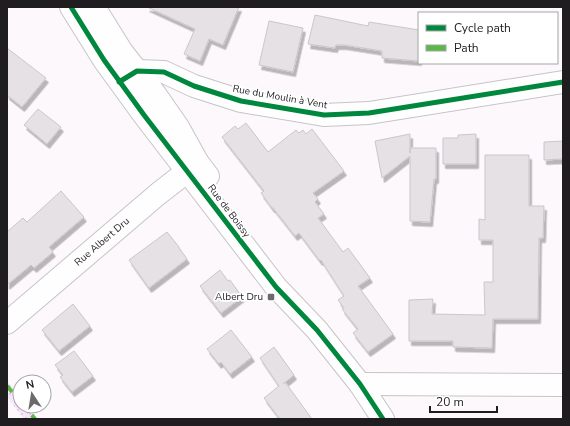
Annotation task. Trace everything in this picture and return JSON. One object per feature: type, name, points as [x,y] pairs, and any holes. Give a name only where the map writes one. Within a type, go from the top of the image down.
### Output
[{"type":"street","name":"Rue de Boissy","points":[[71,7],[152,108],[193,167],[286,278],[317,330],[360,384],[383,419]]},
{"type":"street","name":"Rue de Boissy","points":[[94,7],[122,52],[128,77]]},
{"type":"street","name":"Rue du Moulin à Vent","points":[[128,77],[164,72],[194,86],[241,101],[324,115],[369,113],[563,82]]},
{"type":"street","points":[[152,108],[170,93],[194,86]]},
{"type":"street","name":"Rue Albert Dru","points":[[7,323],[158,194],[193,167]]},
{"type":"street","points":[[360,384],[563,385]]},
{"type":"shaded area","points":[[7,381],[12,387],[12,403],[7,397]]},
{"type":"shaded area","points":[[20,414],[34,414],[38,419],[24,419]]},
{"type":"building","points":[[147,7],[239,7],[223,45],[209,39],[200,61],[184,54],[195,29]]},
{"type":"building","points":[[315,15],[368,26],[369,22],[418,30],[418,61],[382,58],[382,51],[344,45],[336,45],[335,48],[308,44]]},
{"type":"building","points":[[269,21],[303,28],[293,72],[259,65]]},
{"type":"building","points":[[7,48],[46,78],[22,107],[7,95]]},
{"type":"building","points":[[38,109],[61,127],[47,144],[24,125]]},
{"type":"building","points":[[246,123],[268,152],[296,130],[299,133],[303,130],[306,134],[312,129],[344,171],[313,193],[318,199],[315,202],[324,214],[318,218],[343,252],[348,248],[370,278],[358,286],[393,334],[368,352],[353,333],[358,329],[342,309],[344,308],[338,300],[344,296],[321,260],[320,261],[299,233],[295,236],[272,208],[261,193],[264,191],[222,137],[235,126],[238,129]]},
{"type":"building","points":[[410,134],[410,148],[436,148],[436,179],[434,179],[430,222],[410,221],[410,156],[382,178],[375,141]]},
{"type":"building","points":[[476,134],[476,164],[443,164],[443,138],[458,138],[458,135]]},
{"type":"building","points":[[563,141],[563,159],[544,160],[544,142]]},
{"type":"building","points":[[485,155],[529,155],[529,206],[544,206],[543,238],[539,238],[538,319],[493,319],[492,348],[453,347],[453,341],[409,341],[409,300],[433,299],[432,314],[485,315],[484,282],[493,282],[493,240],[479,240],[479,219],[485,220]]},
{"type":"building","points":[[61,191],[84,217],[49,247],[53,252],[34,268],[31,265],[7,285],[7,232],[23,218],[27,222]]},
{"type":"building","points":[[167,232],[187,259],[149,288],[129,260]]},
{"type":"building","points":[[220,270],[228,281],[230,280],[242,297],[221,313],[200,286]]},
{"type":"building","points":[[73,304],[90,326],[59,351],[42,330]]},
{"type":"building","points":[[231,330],[252,357],[230,374],[221,362],[219,364],[207,349]]},
{"type":"building","points":[[274,347],[294,375],[285,382],[312,419],[280,419],[264,398],[279,386],[260,358]]},
{"type":"building","points":[[74,351],[93,376],[72,392],[60,377],[63,375],[55,365]]},
{"type":"marked path","points":[[7,386],[12,392]]},
{"type":"marked path","points":[[31,414],[35,419]]},
{"type":"cycle path","points":[[71,7],[104,60],[144,115],[276,287],[317,330],[360,384],[383,419]]},
{"type":"cycle path","points":[[119,82],[137,71],[164,72],[194,86],[241,101],[324,115],[369,113],[563,82]]},
{"type":"place","name":"Albert Dru","points":[[271,297]]}]
